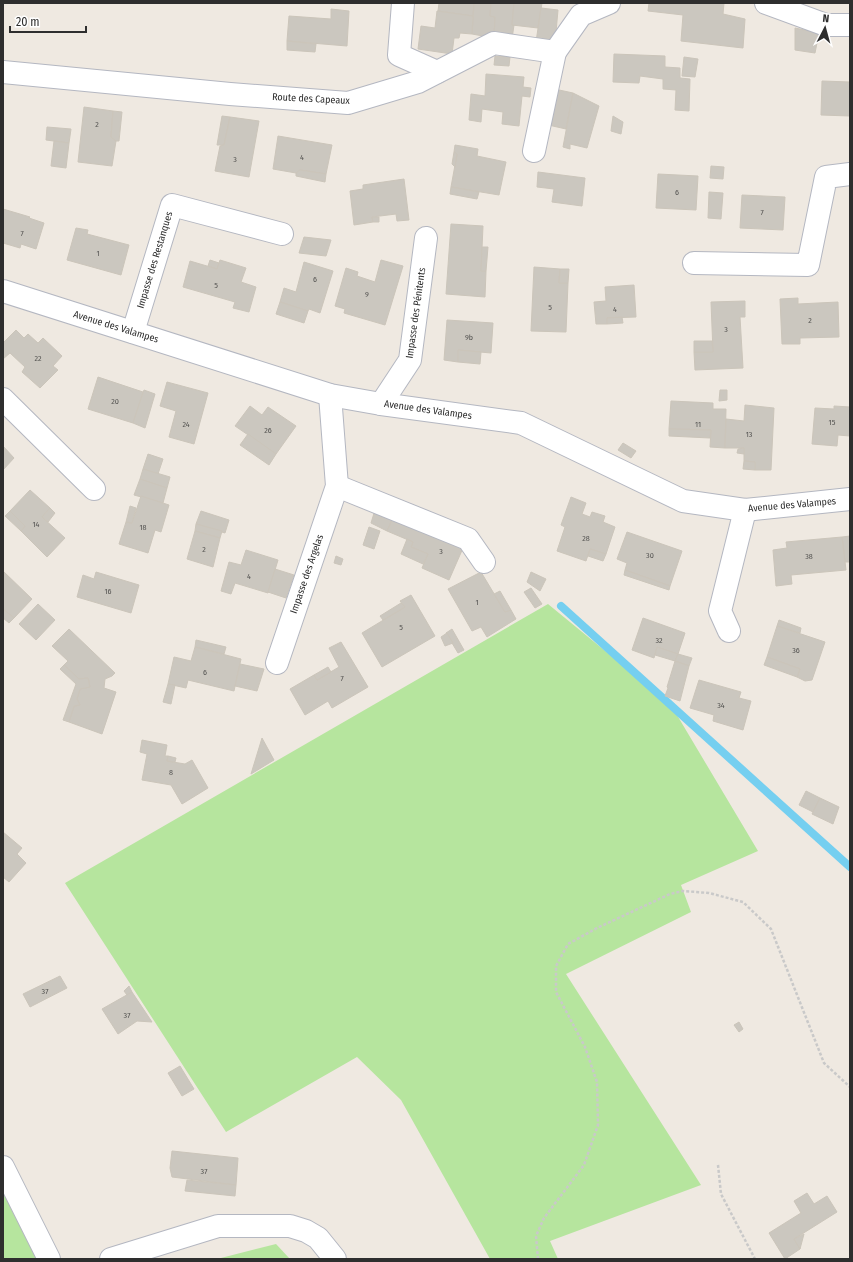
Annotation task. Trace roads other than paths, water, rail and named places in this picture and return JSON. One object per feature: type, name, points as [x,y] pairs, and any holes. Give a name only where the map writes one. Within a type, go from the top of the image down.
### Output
[{"type":"street","points":[[403,3],[400,55],[437,72]]},
{"type":"street","points":[[534,151],[555,52],[581,15],[609,3]]},
{"type":"street","points":[[766,3],[826,25],[850,25]]},
{"type":"street","name":"Route des Capeaux","points":[[3,72],[230,94],[348,103],[418,82],[494,43],[555,52]]},
{"type":"street","points":[[694,264],[808,265],[826,177],[850,174]]},
{"type":"street","name":"Impasse des Restanques","points":[[134,332],[172,205],[282,234]]},
{"type":"street","name":"Impasse des Pénitents","points":[[381,404],[410,360],[426,238]]},
{"type":"street","name":"Avenue des Valampes","points":[[3,291],[330,395],[381,404],[521,423],[684,501],[744,510],[850,499]]},
{"type":"street","name":"Impasse des Argelas","points":[[277,663],[337,486],[330,395]]},
{"type":"street","points":[[3,399],[94,489]]},
{"type":"street","points":[[337,486],[468,539],[484,562]]},
{"type":"street","points":[[729,631],[720,611],[744,510]]},
{"type":"street","points":[[3,1166],[49,1259]]},
{"type":"street","points":[[111,1259],[218,1226],[290,1226],[306,1231],[318,1238],[336,1259]]},
{"type":"waterway","points":[[561,606],[850,867]]}]
